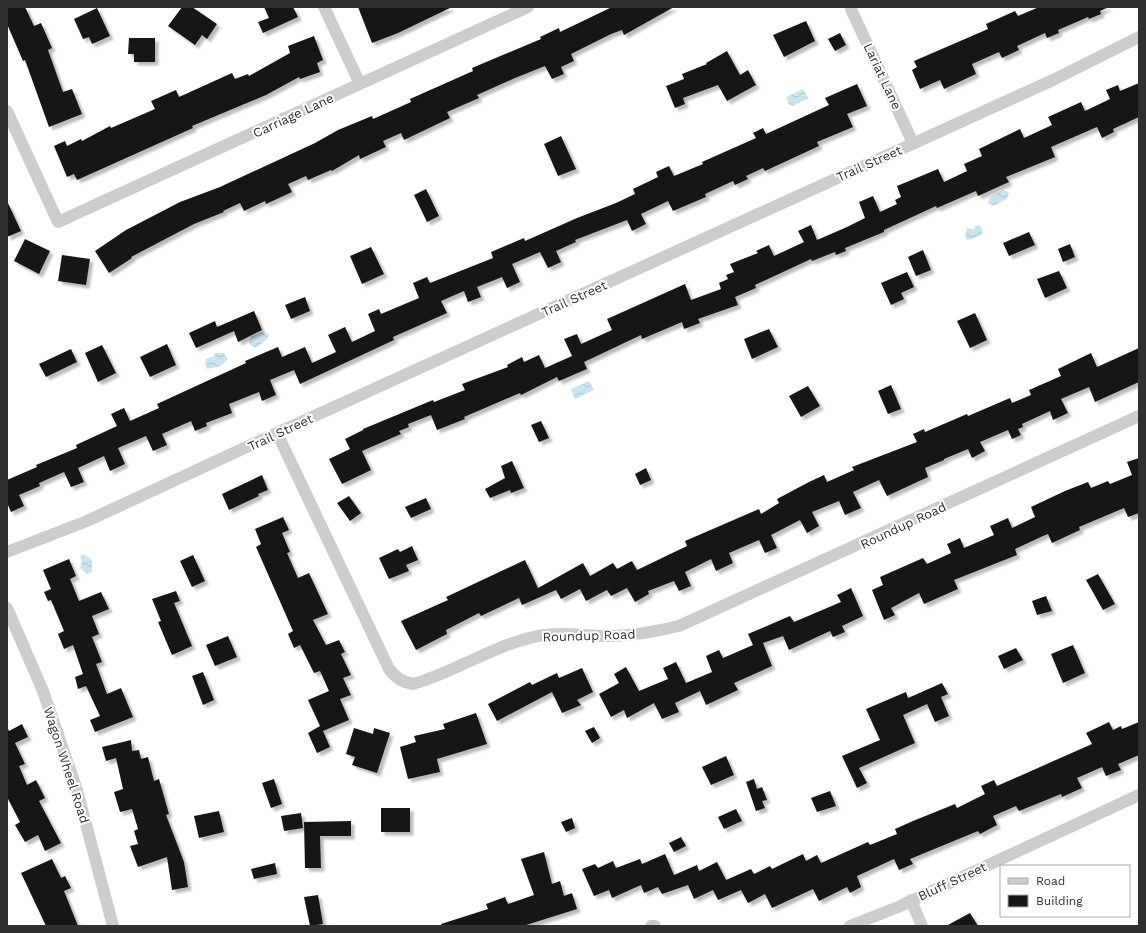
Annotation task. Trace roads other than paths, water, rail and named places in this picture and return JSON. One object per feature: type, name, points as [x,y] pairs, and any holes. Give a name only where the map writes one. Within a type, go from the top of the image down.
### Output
[{"type":"street","points":[[324,7],[360,84]]},
{"type":"street","name":"Carriage Lane","points":[[7,111],[58,222],[528,7]]},
{"type":"street","name":"Lariat Lane","points":[[851,9],[913,144]]},
{"type":"street","name":"Trail Street","points":[[7,552],[88,521],[277,433],[1092,62],[1139,37]]},
{"type":"street","name":"Roundup Road","points":[[277,433],[389,669],[395,677],[404,682],[413,684],[489,651],[538,636],[582,634],[612,636],[635,634],[680,626],[1139,416]]},
{"type":"street","name":"Wagon Wheel Road","points":[[7,608],[43,690],[77,790],[113,926]]},
{"type":"street","name":"Bluff Street","points":[[850,926],[912,900],[1139,795]]},
{"type":"street","points":[[912,900],[922,926]]},
{"type":"water","points":[[803,89],[809,99],[800,102],[799,104],[797,103],[794,106],[789,105],[786,97]]},
{"type":"water","points":[[1003,190],[1009,192],[1007,199],[993,206],[988,203],[990,197]]},
{"type":"water","points":[[975,226],[981,226],[983,232],[980,236],[967,240],[965,236],[967,228],[974,229]]},
{"type":"water","points":[[262,332],[269,334],[267,339],[256,348],[250,345],[249,342],[251,336]]},
{"type":"water","points":[[215,353],[224,353],[228,359],[221,366],[207,369],[205,363],[206,359],[214,356]]},
{"type":"water","points":[[589,381],[594,390],[575,399],[571,389]]},
{"type":"water","points":[[84,554],[92,560],[92,572],[87,574],[80,568],[82,562],[80,556]]}]
